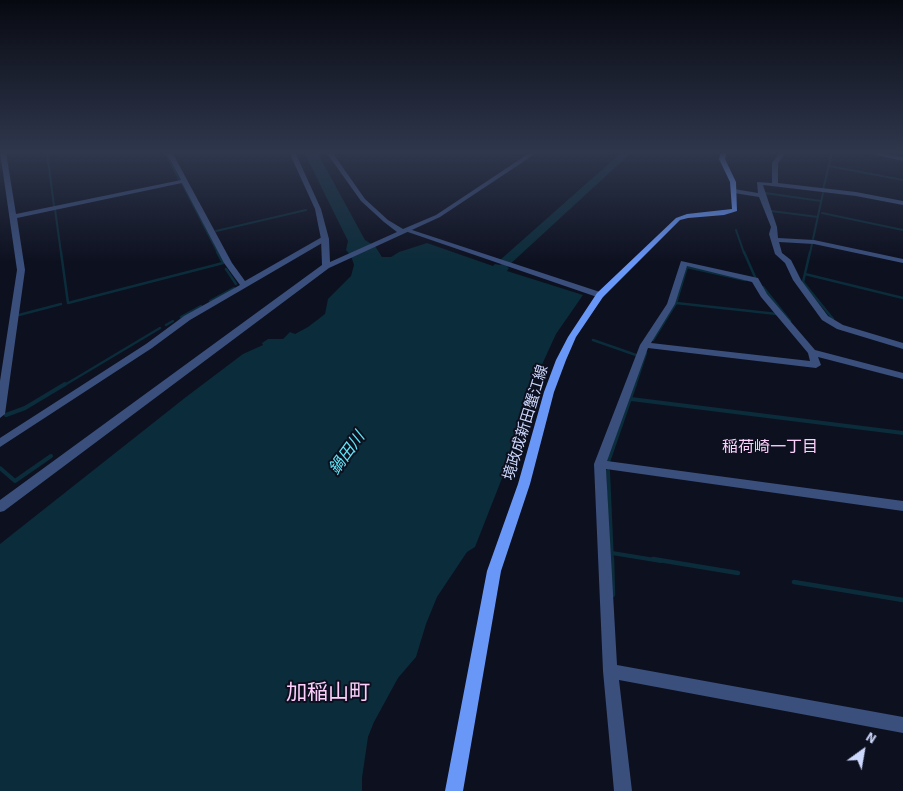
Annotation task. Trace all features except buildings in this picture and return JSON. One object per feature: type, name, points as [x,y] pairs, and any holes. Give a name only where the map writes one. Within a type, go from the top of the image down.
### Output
[{"type":"main road","name":"境政成新田蟹江線","points":[[454,791],[494,571],[519,501],[549,392],[561,360],[572,337],[600,295],[678,219],[735,210],[734,191]]},
{"type":"street","points":[[0,414],[21,270],[9,189]]},
{"type":"street","points":[[13,216],[145,189]]},
{"type":"street","points":[[188,189],[228,263],[244,285]]},
{"type":"street","points":[[309,189],[318,209],[325,239],[326,266]]},
{"type":"street","points":[[355,189],[363,200],[386,221],[404,231],[600,295]]},
{"type":"street","points":[[0,507],[326,266],[450,208],[479,189]]},
{"type":"street","points":[[760,189],[774,227],[774,240],[782,257],[788,262],[797,280],[825,318],[840,328],[903,346]]},
{"type":"street","points":[[810,189],[856,194],[903,203]]},
{"type":"street","points":[[734,191],[762,195]]},
{"type":"street","points":[[0,443],[149,346],[188,318],[325,239]]},
{"type":"street","points":[[774,240],[814,242],[903,261]]},
{"type":"street","points":[[623,791],[610,671],[600,464],[645,345],[670,304],[684,263],[755,280],[764,295],[812,352],[816,365],[645,345]]},
{"type":"street","points":[[812,352],[903,376]]},
{"type":"street","points":[[600,464],[903,506]]},
{"type":"street","points":[[610,671],[903,725]]},
{"type":"water","name":"鍋田川","points":[[322,189],[337,189],[365,240],[375,246],[382,257],[391,257],[399,252],[427,243],[493,266],[495,264],[500,265],[503,262],[500,260],[580,189],[592,189],[507,267],[509,268],[507,271],[583,295],[556,334],[529,393],[506,468],[475,547],[467,552],[437,597],[416,657],[398,678],[374,722],[368,737],[362,791],[0,791],[0,544],[243,354],[263,345],[262,343],[268,339],[283,339],[290,332],[295,334],[325,314],[328,299],[351,276],[354,265],[351,256],[346,250],[348,241]]},
{"type":"waterway","points":[[52,189],[54,206]]},
{"type":"waterway","points":[[185,189],[218,253]]},
{"type":"waterway","points":[[765,193],[821,201]]},
{"type":"waterway","points":[[818,217],[823,193]]},
{"type":"waterway","points":[[55,209],[61,253]]},
{"type":"waterway","points":[[216,231],[306,210]]},
{"type":"waterway","points":[[771,211],[818,217]]},
{"type":"waterway","points":[[822,213],[903,230]]},
{"type":"waterway","points":[[813,239],[818,217]]},
{"type":"waterway","points":[[736,230],[744,253]]},
{"type":"waterway","points":[[810,253],[812,244]]},
{"type":"waterway","points":[[61,252],[68,303],[223,263],[217,252]]},
{"type":"waterway","points":[[744,252],[755,277]]},
{"type":"waterway","points":[[810,252],[803,282],[833,319]]},
{"type":"waterway","points":[[676,303],[687,267],[745,280]]},
{"type":"waterway","points":[[226,269],[236,284]]},
{"type":"waterway","points":[[805,274],[903,298]]},
{"type":"waterway","points":[[763,287],[790,321]]},
{"type":"waterway","points":[[210,301],[234,288]]},
{"type":"waterway","points":[[653,340],[676,303]]},
{"type":"waterway","points":[[676,303],[777,314]]},
{"type":"waterway","points":[[19,315],[61,304]]},
{"type":"waterway","points":[[181,317],[201,306]]},
{"type":"waterway","points":[[166,325],[173,321]]},
{"type":"waterway","points":[[63,386],[160,328]]},
{"type":"waterway","points":[[593,340],[636,355]]},
{"type":"waterway","points":[[635,386],[646,353]]},
{"type":"waterway","points":[[6,415],[25,408],[65,384]]},
{"type":"waterway","points":[[608,462],[635,384]]},
{"type":"waterway","points":[[631,399],[903,433]]},
{"type":"waterway","points":[[0,468],[15,481],[51,456]]},
{"type":"waterway","points":[[608,471],[612,561]]},
{"type":"waterway","points":[[612,553],[661,561]]},
{"type":"waterway","points":[[612,559],[613,595]]},
{"type":"waterway","points":[[653,559],[738,573]]},
{"type":"waterway","points":[[794,582],[903,600]]},
{"type":"district","name":"稲荷崎一丁目","points":[[770,448]]},
{"type":"district","name":"加稲山町","points":[[328,694]]}]
